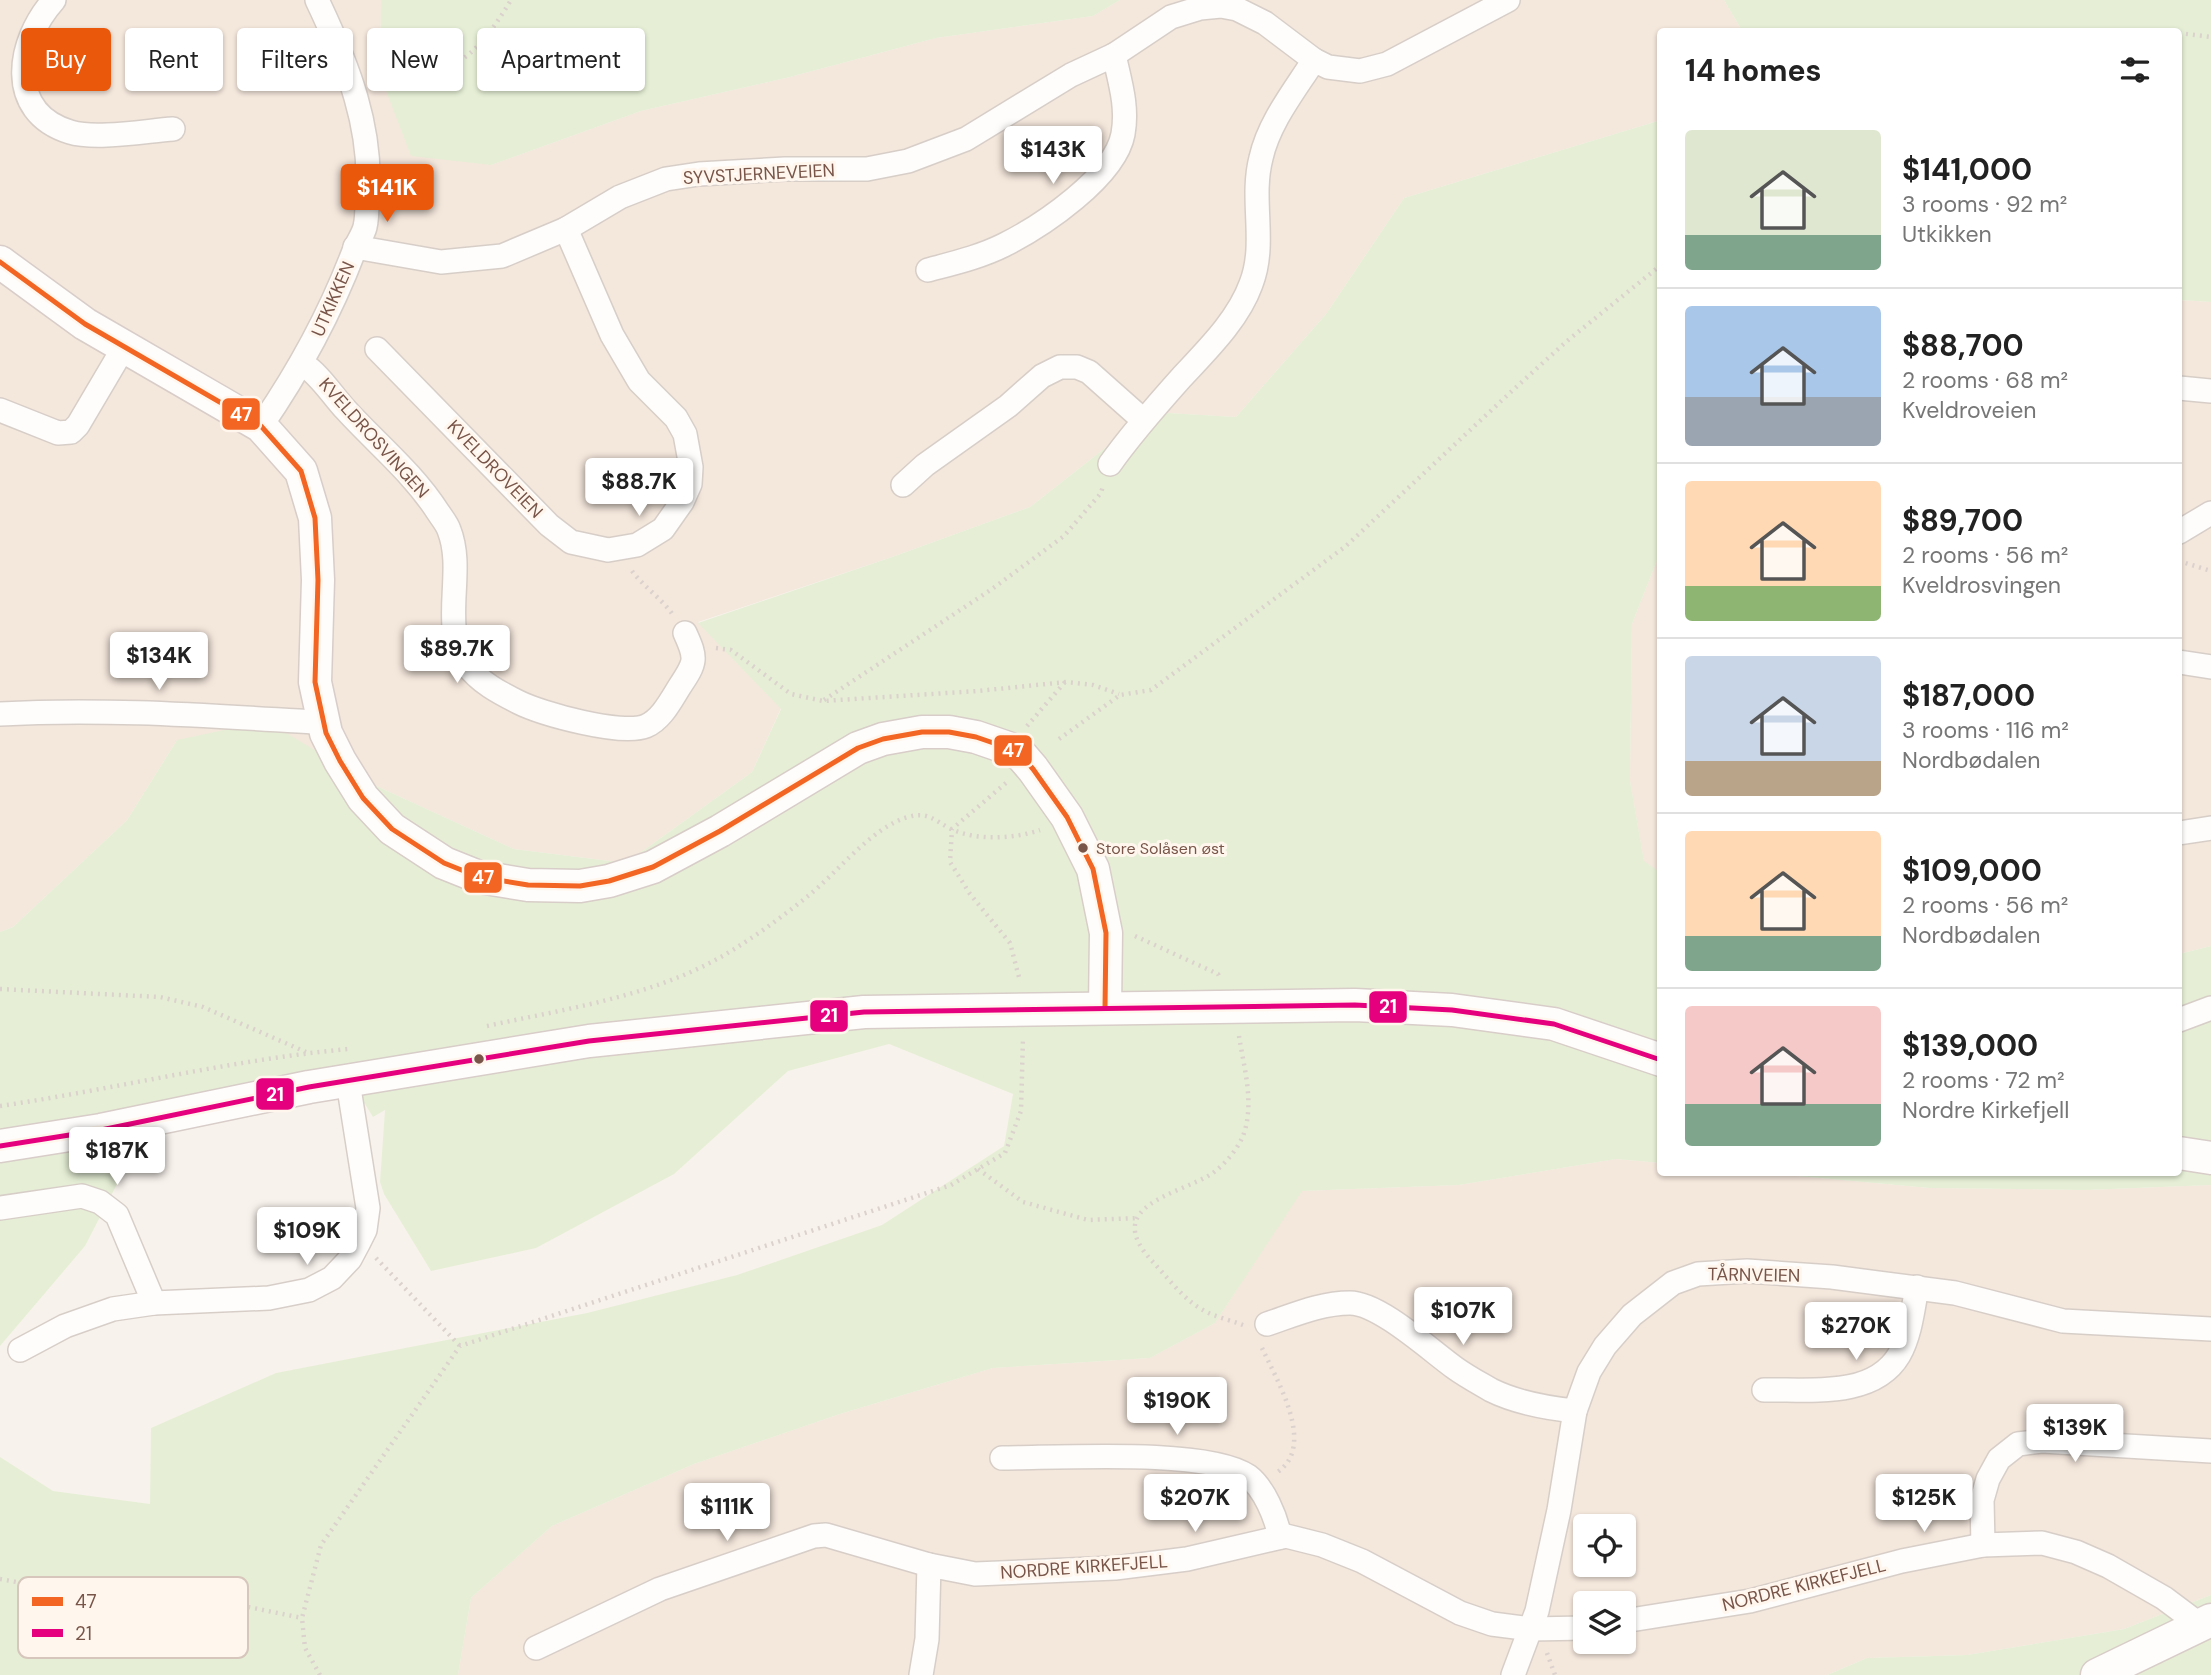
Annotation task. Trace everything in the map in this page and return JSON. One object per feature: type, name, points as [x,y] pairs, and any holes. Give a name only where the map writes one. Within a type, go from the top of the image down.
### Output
[{"type":"street","points":[[54,0],[36,24],[23,58],[22,74],[32,105],[46,121],[72,133],[94,135],[173,129]]},
{"type":"street","name":"UTKIKKEN","points":[[317,0],[329,28]]},
{"type":"street","name":"SYVSTJERNEVEIEN","points":[[355,247],[441,262],[502,256],[566,229],[620,197],[666,180],[699,174],[785,169],[867,169],[908,161],[966,139],[1071,75],[1114,55],[1171,17],[1200,8],[1221,6],[1237,9],[1265,23],[1314,60],[1328,67],[1360,71],[1387,64],[1508,0]]},
{"type":"street","points":[[928,270],[1006,244],[1055,214],[1105,172],[1117,154],[1123,134],[1125,97],[1114,55]]},
{"type":"street","points":[[1110,464],[1143,420],[1216,339],[1242,304],[1251,286],[1259,257],[1257,204],[1260,158],[1273,124],[1314,60]]},
{"type":"street","name":"UTKIKKEN","points":[[261,426],[303,364],[341,287],[355,247],[365,228],[369,178],[363,120],[353,88]]},
{"type":"street","name":"KVELDROVEIEN","points":[[377,349],[549,525],[571,542],[608,550],[637,545],[663,529],[682,502],[690,484],[691,467],[685,434],[676,418],[639,381],[612,335],[566,229]]},
{"type":"street","points":[[0,262],[85,324],[261,426],[301,471],[315,518],[318,580],[315,682],[326,733],[363,798],[392,829],[444,863],[479,877],[528,885],[580,886],[609,881],[653,867],[720,831],[858,748],[883,738],[922,732],[949,732],[976,737],[1021,755],[1067,817],[1093,869],[1106,933],[1105,1008]]},
{"type":"street","points":[[0,410],[58,433],[71,432],[85,415],[124,347]]},
{"type":"street","name":"KVELDROSVINGEN","points":[[303,364],[312,369],[346,410],[424,491],[449,530],[454,552],[455,639],[467,664],[484,682],[520,704],[599,727],[629,730],[648,725],[663,712],[694,662],[689,643]]},
{"type":"street","points":[[903,485],[1008,406],[1042,376],[1060,367],[1077,367],[1089,372],[1143,420]]},
{"type":"street","points":[[2182,388],[2211,391]]},
{"type":"street","points":[[2182,530],[2211,513]]},
{"type":"street","points":[[2182,663],[2211,667]]},
{"type":"street","points":[[0,714],[176,714],[314,722],[324,720]]},
{"type":"street","points":[[2182,833],[2211,828]]},
{"type":"street","points":[[0,1146],[101,1130],[309,1087],[589,1041],[864,1012],[1355,1005],[1452,1010],[1555,1024],[1657,1058]]},
{"type":"street","points":[[2182,1019],[2211,1008]]},
{"type":"street","points":[[20,1350],[65,1326],[113,1309],[154,1303],[269,1298],[309,1290],[332,1279],[350,1259],[358,1244],[365,1230],[369,1208],[348,1082]]},
{"type":"street","points":[[2182,1153],[2211,1157]]},
{"type":"street","points":[[0,1208],[82,1196],[100,1202],[117,1215],[154,1303]]},
{"type":"street","name":"TÅRNVEIEN","points":[[1530,1629],[1537,1611],[1559,1510],[1575,1411],[1589,1372],[1605,1346],[1632,1315],[1673,1283],[1698,1274],[1747,1271],[1832,1277],[1955,1293],[2063,1321],[2211,1329]]},
{"type":"street","points":[[1764,1390],[1847,1388],[1871,1380],[1888,1370],[1900,1353],[1912,1316],[1917,1287]]},
{"type":"street","points":[[1260,1326],[1319,1306],[1353,1303],[1377,1311],[1458,1370],[1490,1389],[1507,1397],[1550,1408],[1575,1411]]},
{"type":"street","points":[[1983,1545],[1982,1500],[1987,1479],[1999,1459],[2018,1444],[2042,1440],[2211,1451]]},
{"type":"street","points":[[1002,1458],[1191,1460],[1218,1464],[1245,1475],[1257,1484],[1278,1525],[1280,1537]]},
{"type":"street","name":"NORDRE KIRKEFJELL","points":[[536,1648],[660,1589],[814,1535],[826,1535],[929,1565],[975,1574],[1115,1568],[1187,1559],[1286,1536],[1322,1545],[1362,1561],[1460,1613],[1492,1624],[1530,1629],[1573,1628]]},
{"type":"street","name":"NORDRE KIRKEFJELL","points":[[1636,1619],[1750,1601],[1902,1561],[1983,1545],[2042,1543],[2076,1552],[2108,1566],[2164,1598],[2192,1619],[2207,1622]]},
{"type":"street","points":[[921,1675],[927,1639],[929,1565]]},
{"type":"street","points":[[2097,1675],[2207,1622]]},
{"type":"street","points":[[1513,1675],[1530,1629]]},
{"type":"path","points":[[353,67],[394,76],[427,74],[461,62],[492,32],[510,0]]},
{"type":"path","points":[[2182,33],[2211,37]]},
{"type":"path","points":[[1059,739],[1120,695],[1151,690],[1346,546],[1567,341],[1657,268]]},
{"type":"path","points":[[823,701],[992,589],[1064,536],[1101,493],[1110,464]]},
{"type":"path","points":[[622,547],[630,568],[644,587],[668,608],[689,643],[731,650],[791,694],[823,701],[978,691],[1066,682],[1093,685],[1120,695]]},
{"type":"path","points":[[2182,562],[2211,572]]},
{"type":"path","points":[[1009,748],[1066,682]]},
{"type":"path","points":[[1006,783],[952,829],[950,862],[970,894],[1010,943],[1022,991]]},
{"type":"path","points":[[485,1026],[615,998],[673,981],[739,947],[809,895],[877,833],[908,816],[931,815],[952,829],[979,836],[1028,834],[1067,817]]},
{"type":"path","points":[[1106,933],[1135,936],[1218,974],[1235,1006],[1248,1093],[1248,1118],[1242,1137],[1230,1156],[1213,1173],[1148,1204],[1138,1218],[1136,1233],[1139,1245],[1190,1300],[1203,1310],[1260,1326],[1285,1394],[1293,1432],[1293,1454],[1282,1469],[1257,1484]]},
{"type":"path","points":[[0,989],[160,997],[204,1007],[307,1053]]},
{"type":"path","points":[[320,1675],[305,1648],[302,1618],[321,1545],[460,1346],[951,1185],[1005,1153],[1021,1111],[1023,1029]]},
{"type":"path","points":[[0,1106],[177,1073],[357,1048]]},
{"type":"path","points":[[978,1169],[1023,1202],[1088,1220],[1138,1218]]},
{"type":"path","points":[[358,1244],[384,1266],[460,1346]]},
{"type":"path","points":[[0,1579],[18,1582]]},
{"type":"path","points":[[248,1607],[302,1618]]},
{"type":"shaded area","points":[[0,0],[381,0],[381,28],[367,28],[367,91],[400,91],[491,165],[641,111],[790,77],[936,38],[1093,16],[1120,0],[1724,0],[1740,28],[1657,28],[1657,121],[1404,198],[1326,314],[1236,417],[1151,412],[1030,507],[698,622],[781,708],[752,772],[626,863],[514,849],[370,783],[177,740],[127,820],[13,927],[0,932]]},
{"type":"shaded area","points":[[2182,300],[2211,302],[2211,946],[2182,953]]},
{"type":"shaded area","points":[[1657,560],[1657,870],[1644,862],[1630,781],[1632,624]]},
{"type":"shaded area","points":[[1616,1159],[1657,1163],[1657,1176],[1797,1176],[1929,1188],[2086,1190],[2211,1185],[2211,1595],[2124,1629],[1967,1655],[1867,1658],[1827,1675],[458,1675],[471,1598],[552,1526],[694,1464],[840,1414],[993,1368],[1150,1358],[1215,1323],[1301,1191],[1459,1185]]},
{"type":"green space","points":[[381,0],[1120,0],[1093,16],[936,38],[790,77],[641,111],[491,165],[411,156],[386,91],[463,91],[463,28],[381,28]]},
{"type":"green space","points":[[1724,0],[2211,0],[2211,302],[2182,300],[2182,28],[1740,28]]},
{"type":"green space","points":[[1657,121],[1657,560],[1632,624],[1630,781],[1644,861],[1657,870],[1657,1163],[1616,1159],[1459,1185],[1302,1191],[1215,1323],[1150,1358],[993,1368],[840,1414],[694,1464],[552,1526],[471,1598],[458,1675],[0,1675],[0,1457],[53,1491],[150,1504],[151,1428],[276,1373],[587,1313],[737,1275],[882,1225],[1004,1146],[1013,1094],[889,1044],[788,1071],[674,1174],[536,1248],[431,1271],[384,1194],[380,1182],[385,1110],[373,1117],[353,1085],[147,1126],[85,1246],[0,1346],[0,932],[13,927],[127,820],[177,740],[266,721],[370,783],[514,849],[626,863],[752,772],[781,709],[698,623],[1030,507],[1151,412],[1236,417],[1326,314],[1404,198]]},
{"type":"green space","points":[[2211,946],[2211,1185],[2086,1190],[1929,1188],[1797,1176],[2182,1176],[2182,953]]},
{"type":"green space","points":[[2211,1595],[2211,1675],[1827,1675],[1867,1658],[1967,1655],[2124,1629]]},
{"type":"transit line","name":"47","points":[[0,262],[85,324],[261,426],[301,471],[315,518],[318,580],[315,682],[326,733],[363,798],[392,829],[444,863],[479,877],[528,885],[580,886],[609,881],[653,867],[720,831],[858,748],[883,739],[922,732],[949,732],[976,737],[1021,755],[1067,817],[1093,869],[1106,933],[1105,1008]]},
{"type":"transit line","name":"21","points":[[0,1146],[101,1130],[309,1087],[589,1041],[864,1012],[1355,1005],[1452,1010],[1554,1024],[1657,1059]]},
{"type":"place","name":"Store Solåsen øst","points":[[1083,848]]}]
